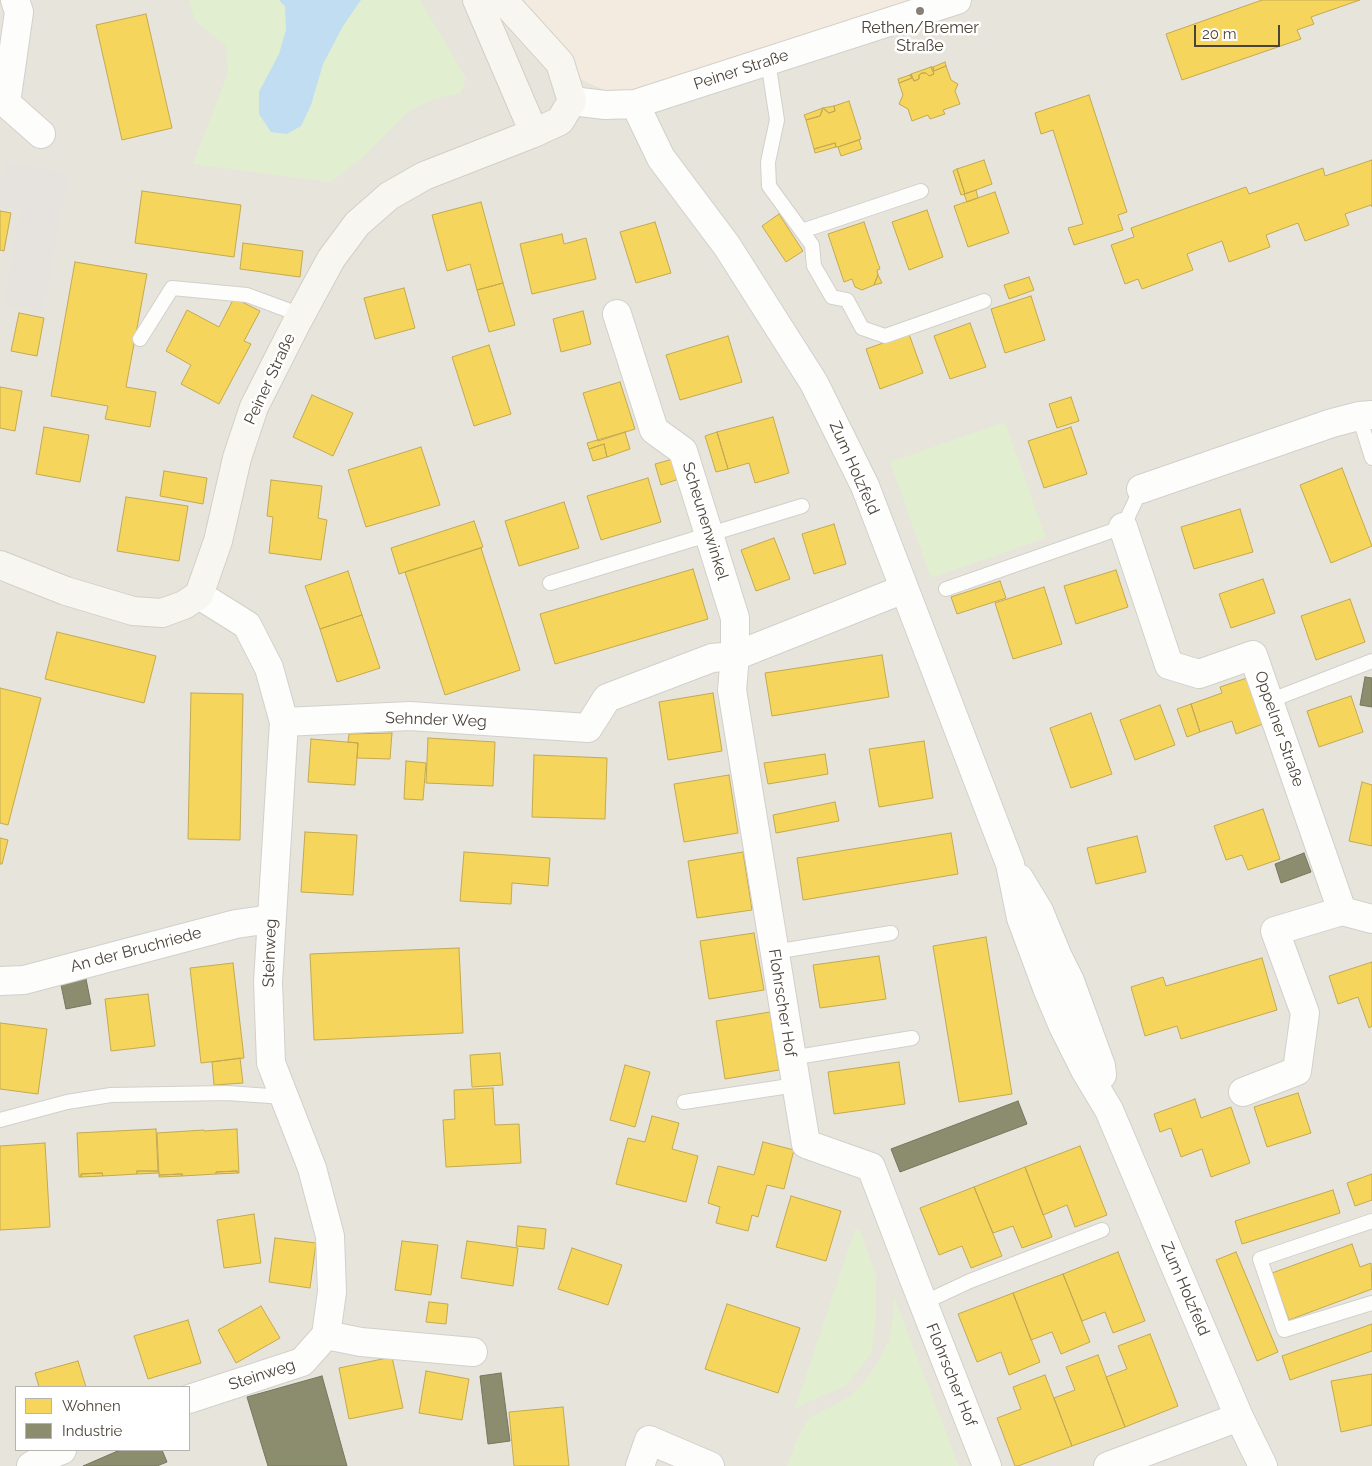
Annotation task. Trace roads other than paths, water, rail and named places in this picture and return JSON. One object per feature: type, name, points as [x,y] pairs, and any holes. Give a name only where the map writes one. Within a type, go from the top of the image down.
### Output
[{"type":"street","points":[[16,0],[18,12],[6,103],[41,134]]},
{"type":"street","points":[[478,0],[534,133]]},
{"type":"street","points":[[503,0],[560,63],[572,101]]},
{"type":"street","name":"Peiner Straße","points":[[199,595],[218,541],[237,458],[254,407],[331,259],[357,224],[389,196],[424,176],[560,121],[572,101],[604,105],[635,104],[957,0]]},
{"type":"street","name":"Zum Holzfeld","points":[[635,104],[661,158],[727,246],[814,383],[864,486],[1010,864],[1021,918],[1047,988],[1085,1070],[1109,1110],[1239,1417],[1263,1466]]},
{"type":"street","name":"Scheunenwinkel","points":[[617,314],[654,430],[683,451],[735,618],[735,656]]},
{"type":"street","points":[[1141,490],[1332,423],[1365,415]]},
{"type":"street","name":"Oppelner Straße","points":[[1123,527],[1168,665],[1199,674],[1253,655],[1342,911]]},
{"type":"street","points":[[0,565],[66,591],[133,611],[162,613],[184,605],[199,595]]},
{"type":"street","points":[[735,656],[904,588]]},
{"type":"street","name":"Steinweg","points":[[190,1399],[302,1362],[326,1335],[332,1292],[330,1236],[312,1168],[271,1062],[268,982],[284,722],[269,668],[247,625],[199,595]]},
{"type":"street","name":"Sehnder Weg","points":[[284,722],[410,716],[588,728],[607,698],[712,658],[735,656]]},
{"type":"street","name":"Flohrscher Hof","points":[[735,656],[732,690],[806,1144],[871,1167],[987,1466]]},
{"type":"street","points":[[1243,1092],[1296,1071],[1305,1013],[1276,931],[1342,911],[1372,919]]},
{"type":"street","name":"An der Bruchriede","points":[[0,981],[24,980],[236,924],[271,919]]},
{"type":"street","points":[[326,1335],[361,1342],[473,1352]]},
{"type":"street","points":[[1110,1466],[1239,1417]]},
{"type":"street","points":[[640,1466],[649,1440],[710,1466]]},
{"type":"street","points":[[31,1466],[48,1455],[59,1451]]},
{"type":"lane","points":[[768,61],[777,120],[768,162],[769,186],[812,245],[814,266],[832,297],[847,300],[862,328],[885,336],[984,301]]},
{"type":"lane","points":[[802,231],[921,191]]},
{"type":"lane","points":[[140,339],[172,288],[247,295],[301,315]]},
{"type":"lane","points":[[1365,415],[1372,458]]},
{"type":"lane","points":[[946,589],[1123,527],[1141,490]]},
{"type":"lane","points":[[550,583],[802,506]]},
{"type":"lane","points":[[1269,701],[1372,661]]},
{"type":"lane","points":[[774,952],[891,933]]},
{"type":"lane","points":[[791,1058],[912,1038]]},
{"type":"lane","points":[[684,1102],[796,1085]]},
{"type":"lane","points":[[0,1120],[67,1102],[111,1095],[227,1093],[284,1097]]},
{"type":"lane","points":[[1372,1220],[1260,1259],[1284,1330],[1372,1303]]},
{"type":"lane","points":[[923,1303],[970,1281],[1102,1230]]},
{"type":"water","points":[[279,0],[361,0],[343,26],[323,64],[311,105],[301,126],[287,134],[271,132],[259,114],[259,92],[279,54],[286,30],[285,6]]},
{"type":"place","name":"Rethen/Bremer Straße","points":[[920,11]]}]
